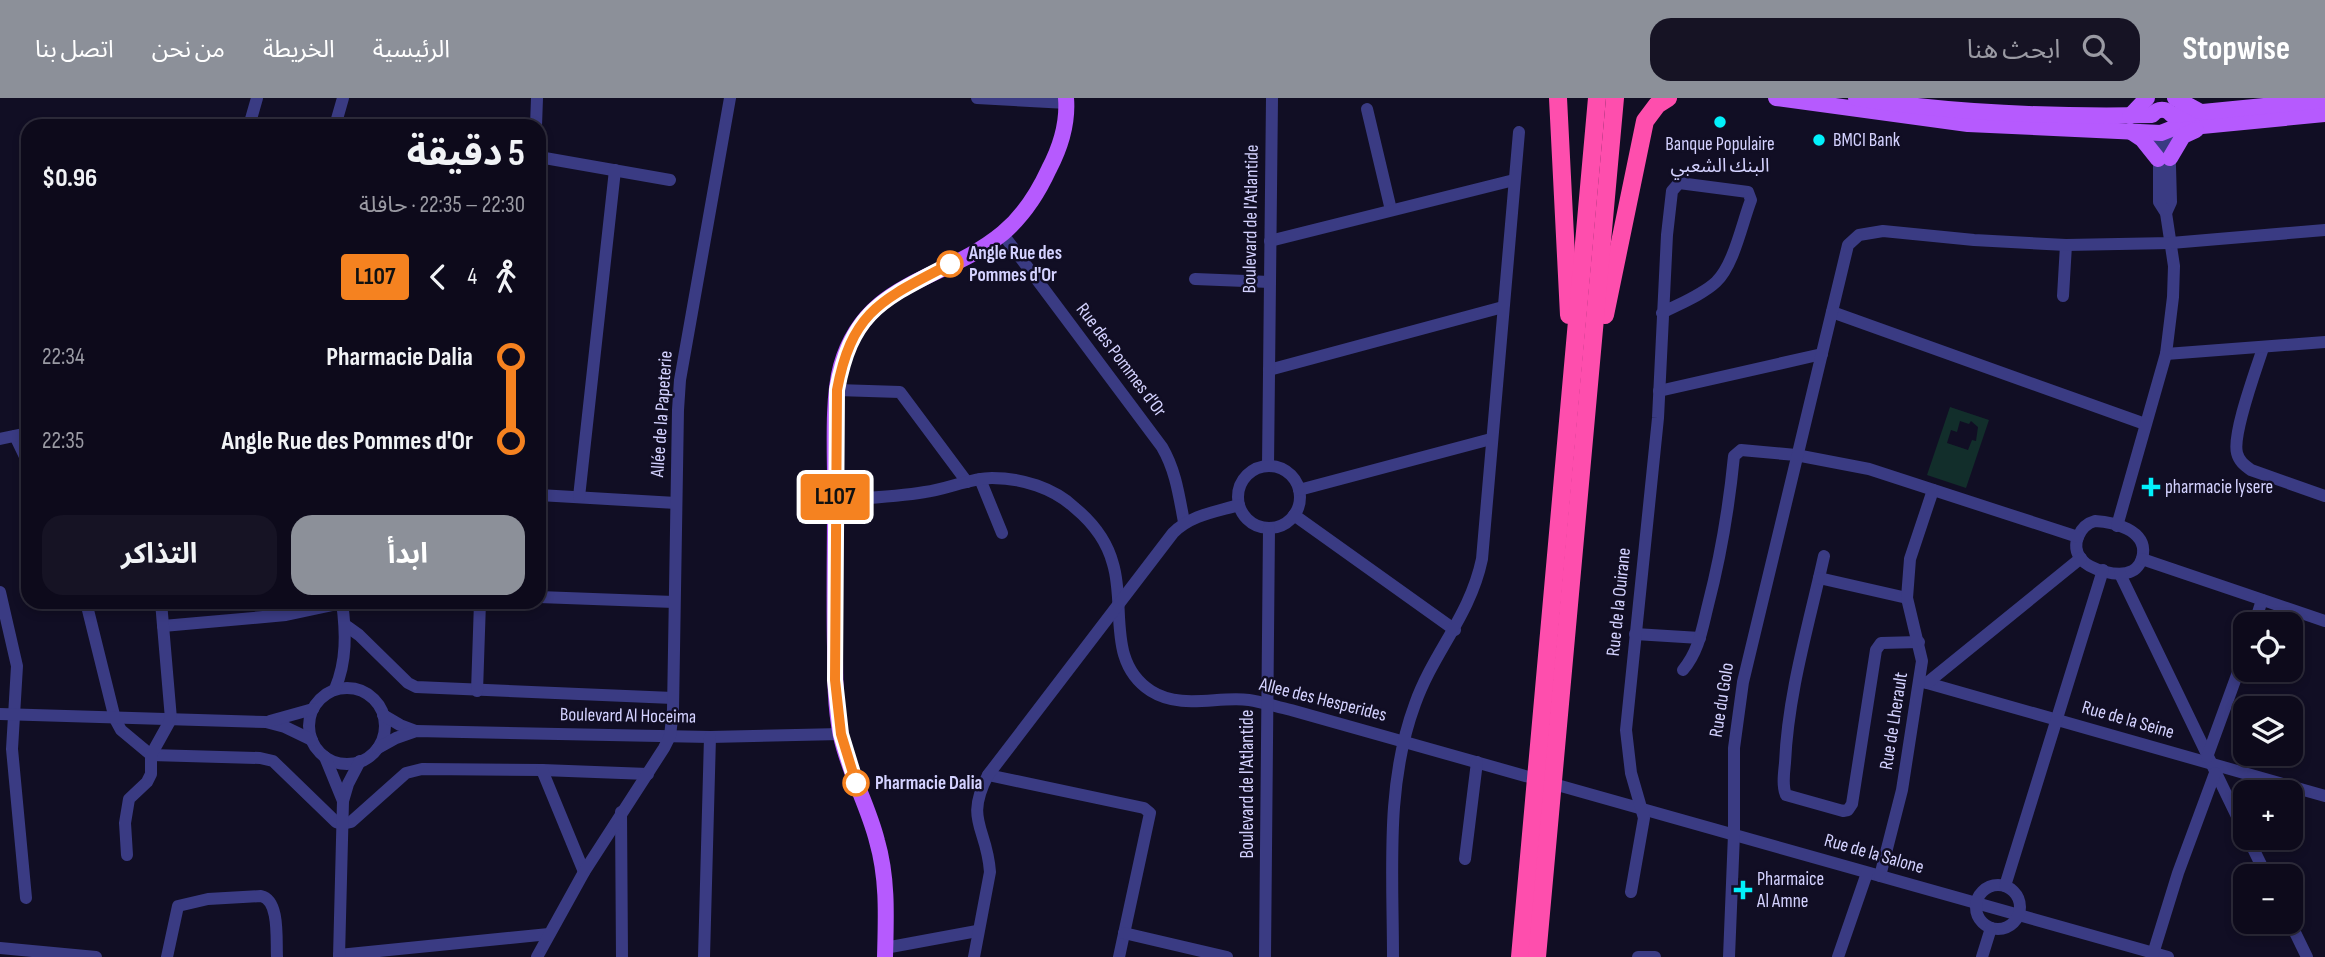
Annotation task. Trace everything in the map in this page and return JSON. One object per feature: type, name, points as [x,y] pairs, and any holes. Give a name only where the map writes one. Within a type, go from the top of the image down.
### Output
[{"type":"highway","points":[[1558,98],[1573,369]]},
{"type":"highway","points":[[1520,957],[1597,98]]},
{"type":"highway","points":[[1537,957],[1615,98]]},
{"type":"highway","points":[[1587,401],[1645,121],[1657,105],[1668,98]]},
{"type":"main road","points":[[1776,98],[1968,124],[2130,123],[2162,114],[2202,120],[2325,114]]},
{"type":"main road","points":[[1859,98],[2130,123],[2162,114]]},
{"type":"main road","points":[[2130,123],[2142,139],[2164,158],[2183,136],[2202,120],[2325,100]]},
{"type":"main road","points":[[885,952],[885,880],[877,841],[850,769],[841,734],[835,680],[837,390],[849,345],[862,321],[889,295],[971,253],[1002,233],[1039,191],[1064,131],[1066,101]]},
{"type":"street","points":[[251,119],[257,98]]},
{"type":"street","points":[[337,119],[343,98]]},
{"type":"street","points":[[536,119],[537,98]]},
{"type":"street","name":"Allée de la Papeterie","points":[[670,736],[680,380],[730,98]]},
{"type":"street","points":[[977,98],[1066,101]]},
{"type":"street","name":"Boulevard de l'Atlantide","points":[[1268,466],[1272,98]]},
{"type":"street","points":[[1367,109],[1391,210]]},
{"type":"street","points":[[2117,526],[2166,355],[2174,297],[2174,266],[2166,213],[2171,202],[2164,158],[2162,114]]},
{"type":"street","points":[[1393,957],[1392,811],[1404,741],[1424,683],[1471,599],[1482,559],[1519,132]]},
{"type":"street","points":[[546,158],[670,180]]},
{"type":"street","points":[[579,497],[615,170]]},
{"type":"street","points":[[1270,241],[1514,180]]},
{"type":"street","name":"Rue de la Ouirane","points":[[1631,892],[1643,826],[1643,809],[1631,773],[1626,730],[1659,391],[1662,313],[1667,235],[1674,187],[1679,183],[1748,192],[1751,200],[1729,263],[1721,276],[1714,284],[1662,313]]},
{"type":"street","points":[[2063,296],[2066,244],[2171,243],[2325,230]]},
{"type":"street","name":"Rue du Golo","points":[[1729,957],[1734,748],[1743,682],[1848,245],[1859,235],[1883,231],[1974,240],[2066,244]]},
{"type":"street","name":"Rue des Pommes d'Or","points":[[1002,233],[1162,447],[1176,479],[1184,522]]},
{"type":"street","points":[[1195,279],[1270,282]]},
{"type":"street","points":[[1269,370],[1503,307]]},
{"type":"street","points":[[1832,312],[2145,424]]},
{"type":"street","points":[[2166,355],[2325,342]]},
{"type":"street","points":[[2263,348],[2239,429],[2237,454],[2242,464],[2251,470],[2325,496]]},
{"type":"street","points":[[1659,391],[1822,354]]},
{"type":"street","points":[[837,390],[900,392],[974,481],[1002,533]]},
{"type":"street","points":[[0,439],[21,435]]},
{"type":"street","points":[[1299,490],[1492,439]]},
{"type":"street","points":[[1683,670],[1692,659],[1700,638],[1720,562],[1734,456],[1738,451],[1745,449],[1796,455],[1869,468],[2078,537]]},
{"type":"street","points":[[1268,466],[1289,473],[1299,490],[1299,502],[1294,515],[1284,524],[1269,528],[1252,523],[1239,505],[1239,490],[1246,477],[1256,469],[1268,466]]},
{"type":"street","name":"Allee des Hesperides","points":[[835,500],[926,492],[974,481],[1018,481],[1043,488],[1068,501],[1090,521],[1103,540],[1113,564],[1120,644],[1135,677],[1151,691],[1173,699],[1201,703],[1248,700],[1266,704],[1569,789]]},
{"type":"street","name":"Rue de Lherault","points":[[1838,957],[1873,875],[1889,848],[1924,682],[1923,661],[1907,598],[1910,552],[1933,490]]},
{"type":"street","points":[[546,495],[676,503]]},
{"type":"street","points":[[974,957],[990,872],[989,858],[976,816],[976,803],[988,775],[1184,522],[1239,505]]},
{"type":"street","points":[[1294,515],[1455,630]]},
{"type":"street","points":[[2092,522],[2117,526],[2130,530],[2139,537],[2143,548],[2142,559],[2133,571],[2120,575],[2088,565],[2077,550],[2082,528],[2092,522]]},
{"type":"street","name":"Boulevard de l'Atlantide","points":[[1265,957],[1269,528]]},
{"type":"street","points":[[1824,556],[1798,666],[1788,723],[1784,791],[1786,795],[1843,811],[1849,810],[1877,647],[1885,643],[1919,642]]},
{"type":"street","points":[[1924,682],[2081,558]]},
{"type":"street","points":[[2142,559],[2325,621]]},
{"type":"street","points":[[2006,886],[2103,570]]},
{"type":"street","points":[[2120,575],[2233,809]]},
{"type":"street","points":[[1819,578],[1907,598]]},
{"type":"street","points":[[0,592],[17,666],[7,715],[26,898]]},
{"type":"street","points":[[546,597],[674,602]]},
{"type":"street","points":[[2258,612],[2262,600]]},
{"type":"street","points":[[88,609],[115,719],[121,730],[151,755],[268,759],[280,766],[331,820],[342,824],[360,816],[406,773],[413,770],[542,770],[648,775]]},
{"type":"street","points":[[127,855],[125,809],[132,793],[147,782],[151,755],[172,719],[162,609]]},
{"type":"street","points":[[163,626],[286,615],[313,609]]},
{"type":"street","points":[[335,690],[345,655],[344,609]]},
{"type":"street","points":[[477,691],[480,609]]},
{"type":"street","points":[[345,625],[411,685],[424,689],[673,698]]},
{"type":"street","points":[[1635,634],[1700,638]]},
{"type":"street","points":[[325,757],[348,764],[360,761],[377,748],[383,738],[385,726],[379,704],[361,690],[345,655]]},
{"type":"street","name":"Rue de la Seine","points":[[1924,682],[2325,796]]},
{"type":"street","points":[[2153,955],[2236,682]]},
{"type":"street","points":[[343,801],[325,757],[312,740],[309,724],[313,709],[322,697],[348,687],[361,690]]},
{"type":"street","points":[[266,722],[313,709]]},
{"type":"street","points":[[7,715],[266,722],[285,727],[312,740]]},
{"type":"street","name":"Boulevard Al Hoceima","points":[[383,715],[415,731],[710,737],[841,734]]},
{"type":"street","name":"Boulevard Al Hoceima","points":[[377,748],[415,731]]},
{"type":"street","points":[[537,957],[584,872],[621,812],[648,775],[670,736]]},
{"type":"street","points":[[704,957],[710,737]]},
{"type":"street","points":[[360,761],[343,801],[339,956],[550,934]]},
{"type":"street","points":[[1465,859],[1477,762]]},
{"type":"street","points":[[542,770],[584,872]]},
{"type":"street","points":[[988,775],[1148,810],[1151,817],[1119,957]]},
{"type":"street","name":"Rue de la Salone","points":[[1569,789],[2153,955],[2168,957]]},
{"type":"street","points":[[621,812],[622,957]]},
{"type":"street","points":[[2006,886],[2018,898],[2019,915],[2008,927],[1991,928],[1979,918],[1977,903],[1985,890],[2006,886]]},
{"type":"street","points":[[167,957],[178,906],[208,899],[261,895],[273,904],[277,957]]},
{"type":"street","points":[[1982,957],[1991,928]]},
{"type":"street","points":[[885,952],[977,931]]},
{"type":"street","points":[[1124,933],[1227,957]]},
{"type":"street","points":[[2296,934],[2308,957],[2320,957]]},
{"type":"street","points":[[0,948],[96,957]]},
{"type":"street","points":[[1639,957],[1655,957]]},
{"type":"green space","points":[[1950,407],[1989,420],[1966,488],[1927,475]],"holes":[[[1960,421],[1969,424],[1971,421],[1978,427],[1976,441],[1972,440],[1968,450],[1947,443],[1951,430],[1957,432]]]},
{"type":"bus line","name":"L107","points":[[856,783],[841,734],[835,680],[837,390],[849,345],[862,321],[889,295],[950,264]]},
{"type":"place","name":"Banque Populaire البنك الشعبي","points":[[1720,122]]},
{"type":"place","name":"BMCI Bank","points":[[1819,140]]},
{"type":"place","name":"Angle Rue des Pommes d'Or","points":[[950,264]]},
{"type":"place","name":"pharmacie lysere","points":[[2151,487]]},
{"type":"place","name":"Pharmacie Dalia","points":[[856,783]]},
{"type":"place","name":"Pharmaice Al Amne","points":[[1743,890]]}]
